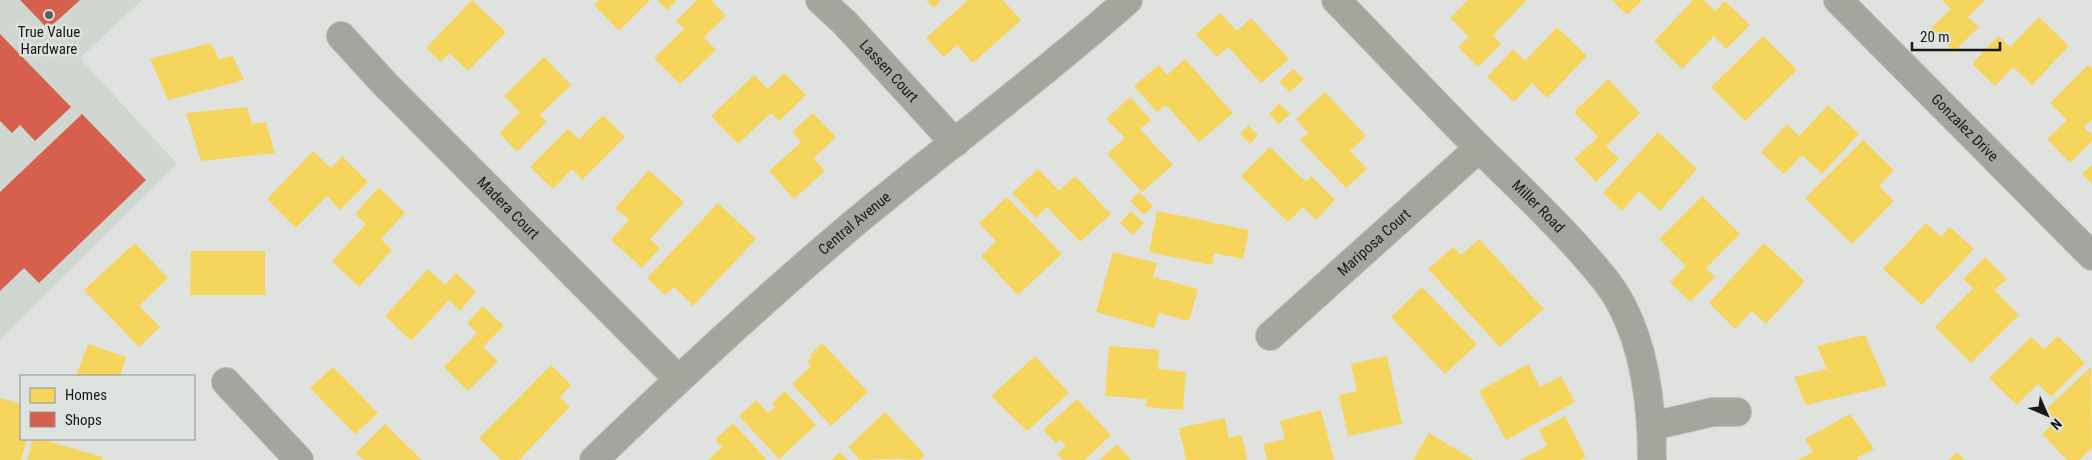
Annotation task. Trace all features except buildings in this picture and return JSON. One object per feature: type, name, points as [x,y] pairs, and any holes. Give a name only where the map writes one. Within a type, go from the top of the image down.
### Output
[{"type":"street","name":"Lassen Court","points":[[820,0],[845,23],[955,143]]},
{"type":"street","name":"Central Avenue","points":[[594,460],[678,379],[852,225],[1068,53],[1128,0]]},
{"type":"street","name":"Miller Road","points":[[1336,0],[1478,148],[1566,234],[1600,274],[1621,304],[1633,329],[1640,351],[1652,426],[1652,460]]},
{"type":"street","name":"Gonzalez Drive","points":[[1838,0],[2092,256]]},
{"type":"street","name":"Madera Court","points":[[341,36],[384,83],[678,379]]},
{"type":"street","name":"Mariposa Court","points":[[1270,336],[1478,148]]},
{"type":"street","points":[[226,382],[299,460]]},
{"type":"street","points":[[1652,426],[1713,412],[1737,412]]},
{"type":"shaded area","points":[[0,0],[142,0],[80,58],[177,164],[0,340]]},
{"type":"place","name":"True Value Hardware","points":[[49,15]]}]
